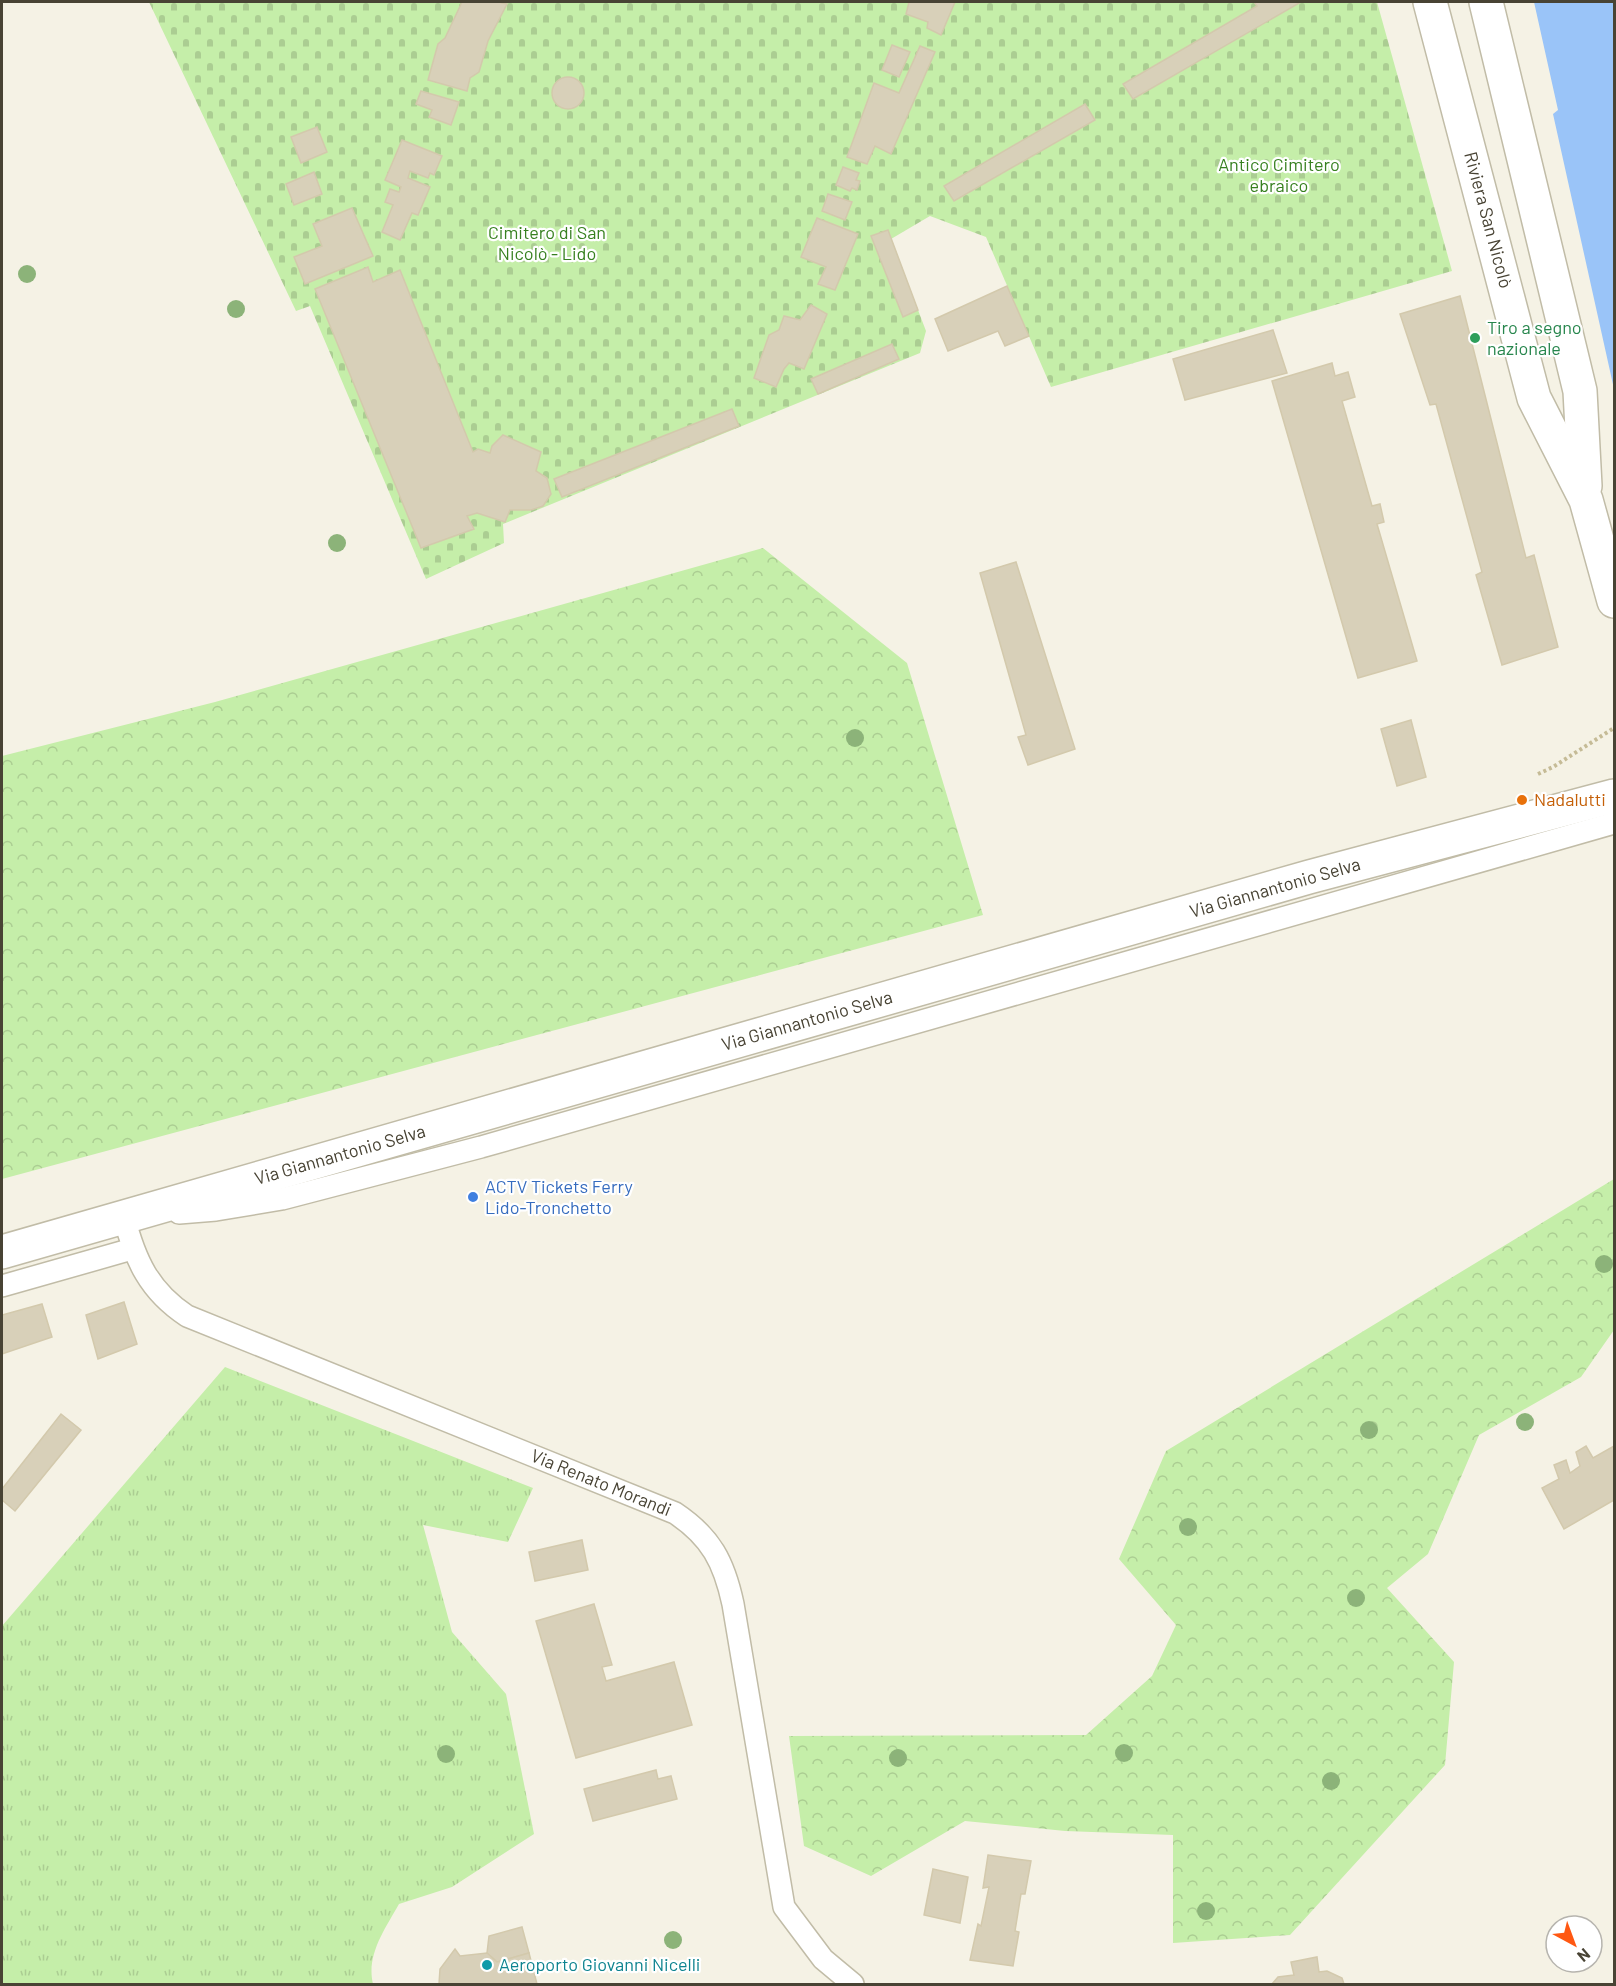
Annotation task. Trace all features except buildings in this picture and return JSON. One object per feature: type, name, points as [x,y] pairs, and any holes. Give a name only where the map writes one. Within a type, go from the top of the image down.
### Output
[{"type":"street","name":"Riviera San Nicolò","points":[[1430,2],[1534,398],[1586,500],[1614,601]]},
{"type":"street","name":"Riviera San Nicolò","points":[[1486,2],[1580,391],[1586,500]]},
{"type":"street","name":"Via Giannantonio Selva","points":[[2,1252],[1310,877],[1614,796]]},
{"type":"lane","points":[[124,1217],[216,1210],[282,1199],[481,1147],[1614,823]]},
{"type":"lane","name":"Via Renato Morandi","points":[[124,1217],[132,1249],[154,1287],[168,1304],[187,1316],[675,1512],[693,1524],[707,1539],[720,1560],[728,1580],[784,1907],[824,1959],[853,1984]]},
{"type":"lane","points":[[2,1286],[132,1249]]},
{"type":"green space","name":"Cimitero di San Nicolò - Lido","points":[[149,2],[1377,2],[1452,271],[1051,387],[986,237],[930,216],[891,239],[926,331],[920,353],[503,524],[504,543],[426,579],[310,306],[296,311]]},
{"type":"green space","points":[[763,548],[907,663],[983,915],[2,1179],[2,756],[215,702]]},
{"type":"green space","points":[[1614,1179],[1614,1330],[1581,1377],[1479,1435],[1428,1554],[1387,1588],[1454,1662],[1445,1765],[1290,1935],[1173,1943],[1173,1835],[1065,1831],[965,1821],[871,1876],[804,1846],[789,1736],[1086,1735],[1152,1676],[1176,1625],[1119,1559],[1166,1451]]},
{"type":"green space","points":[[225,1367],[533,1488],[508,1542],[423,1525],[452,1632],[506,1694],[534,1834],[452,1887],[399,1904],[374,1953],[373,1984],[2,1984],[2,1626]]},
{"type":"water","points":[[1534,2],[1614,2],[1614,389],[1553,114],[1558,110]]},
{"type":"place","name":"Tiro a segno nazionale","points":[[1475,338]]},
{"type":"place","name":"Nadalutti","points":[[1522,800]]},
{"type":"place","name":"ACTV Tickets Ferry Lido-Tronchetto","points":[[473,1197]]},
{"type":"place","name":"Aeroporto Giovanni Nicelli","points":[[487,1965]]},
{"type":"park label","name":"Antico Cimitero ebraico","points":[[1279,175]]}]
